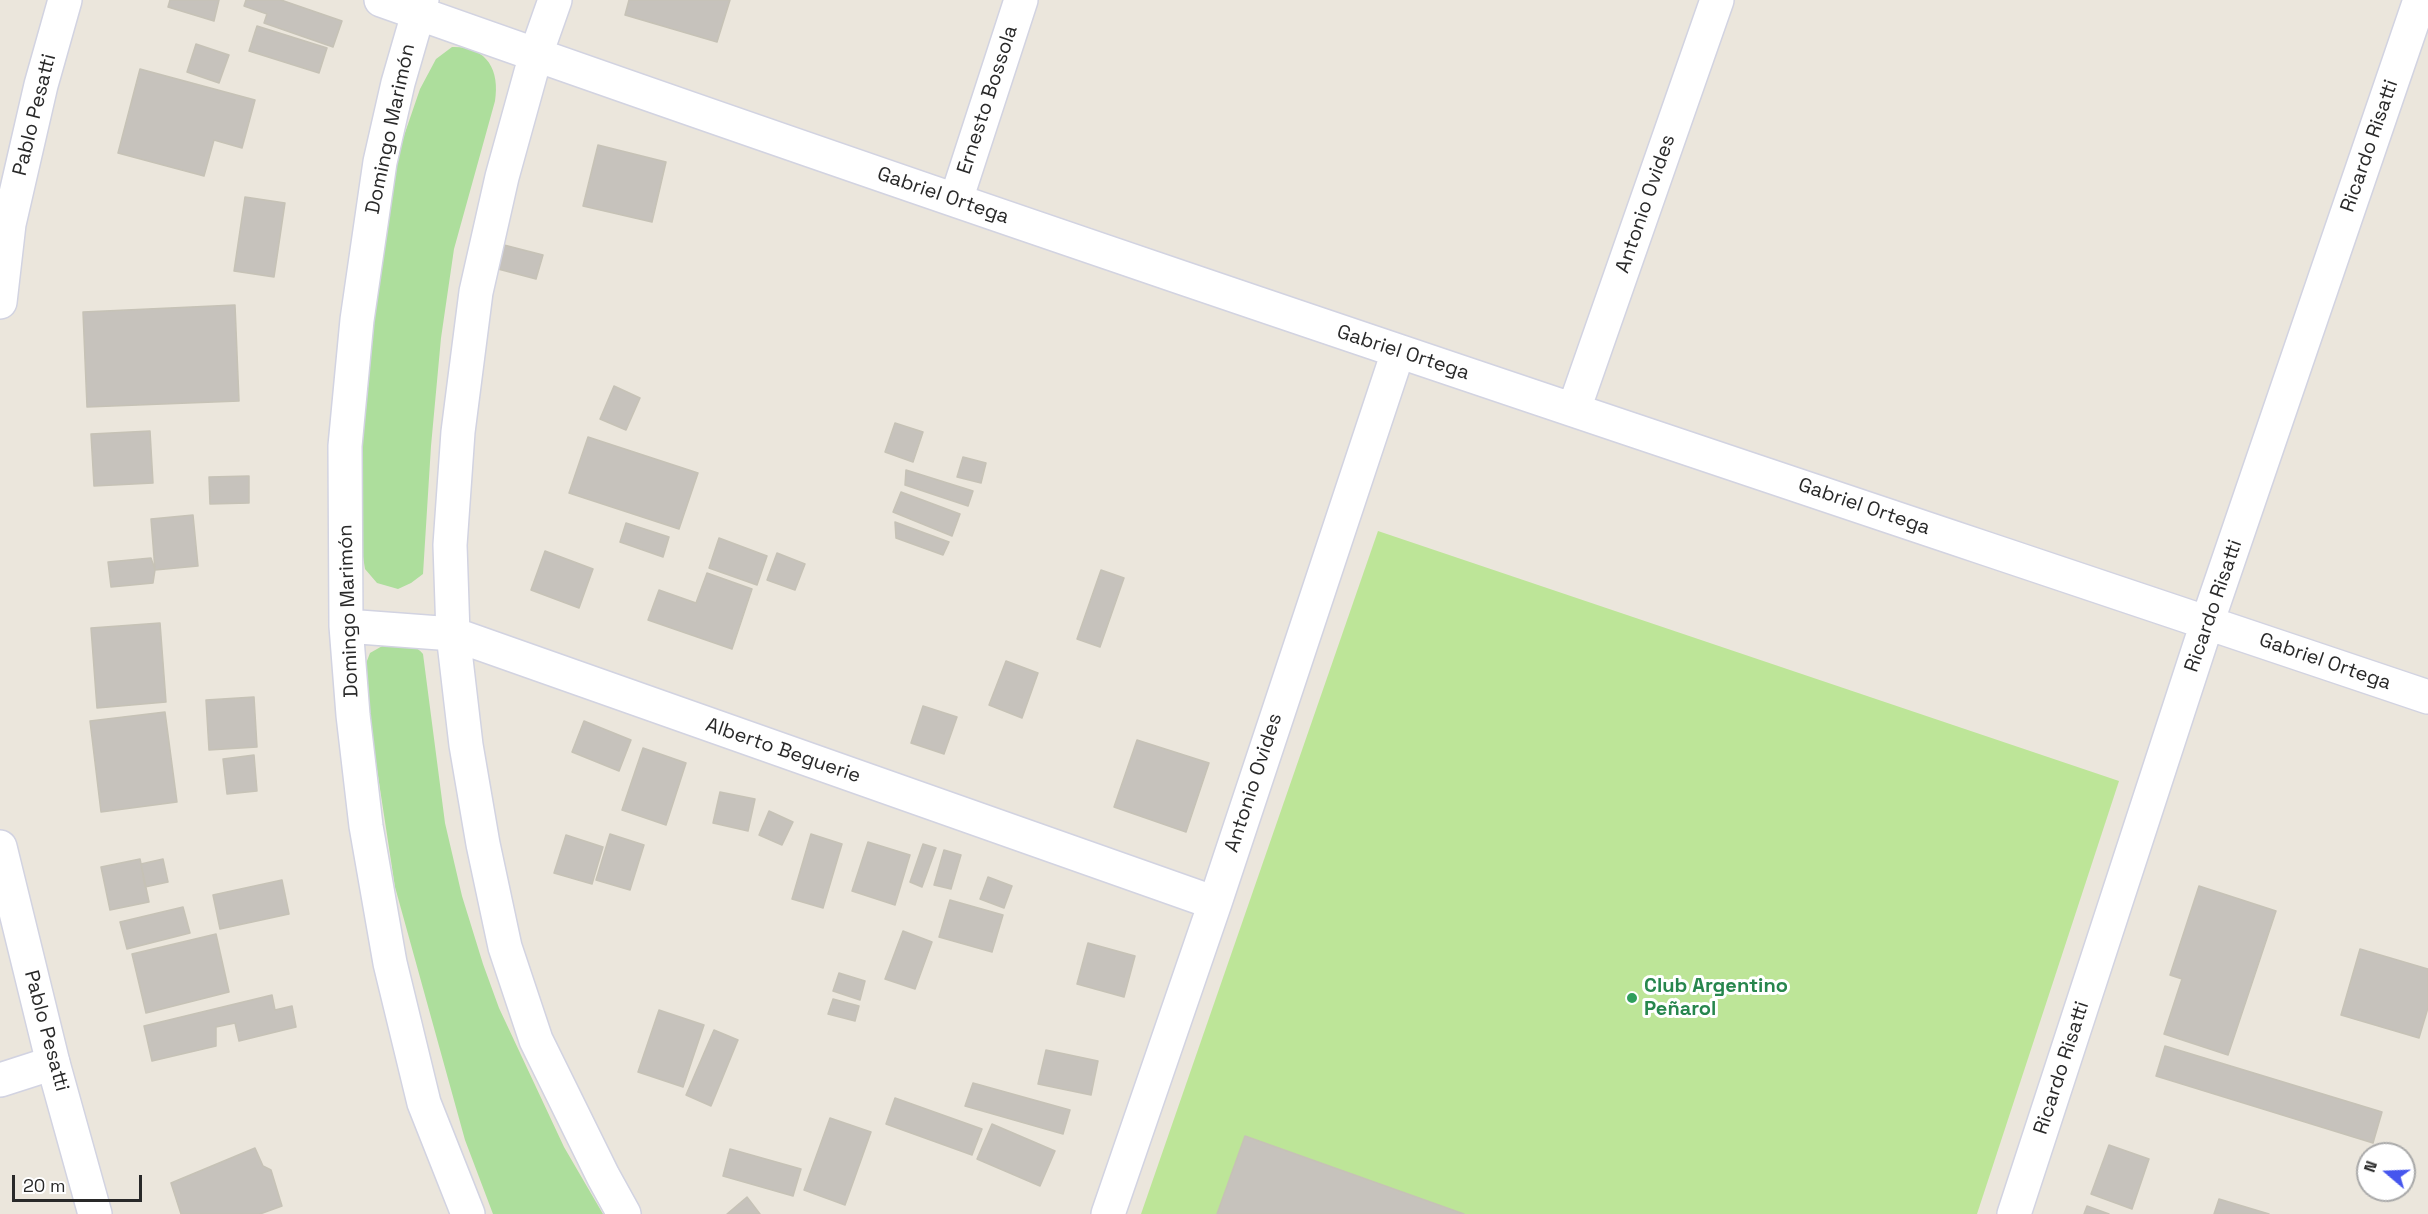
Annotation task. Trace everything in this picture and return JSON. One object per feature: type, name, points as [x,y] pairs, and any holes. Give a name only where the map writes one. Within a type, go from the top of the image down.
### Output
[{"type":"street","name":"Pablo Pesatti","points":[[0,302],[9,224],[41,85],[64,0]]},
{"type":"street","name":"Gabriel Ortega","points":[[381,0],[420,7],[536,54],[1398,352],[1574,409],[2428,697]]},
{"type":"street","points":[[555,0],[536,54],[502,177],[476,292],[458,432],[450,546],[453,634],[466,745],[504,947],[536,1040],[624,1214]]},
{"type":"street","name":"Ernesto Bossola","points":[[956,200],[1020,0]]},
{"type":"street","name":"Antonio Ovides","points":[[1574,409],[1717,0]]},
{"type":"street","name":"Ricardo Risatti","points":[[2014,1214],[2208,623],[2420,0]]},
{"type":"street","name":"Domingo Marimón","points":[[420,7],[398,83],[380,162],[357,320],[345,446],[346,626],[353,715],[366,826],[390,963],[424,1102],[468,1214]]},
{"type":"street","name":"Antonio Ovides","points":[[1108,1214],[1215,903],[1398,352]]},
{"type":"street","name":"Alberto Beguerie","points":[[346,626],[453,634],[1215,903]]},
{"type":"street","name":"Pablo Pesatti","points":[[0,847],[3,867],[53,1063],[95,1214]]},
{"type":"street","points":[[0,1080],[53,1063]]},
{"type":"green space","points":[[452,47],[474,51],[488,62],[495,79],[495,101],[454,249],[441,338],[423,574],[398,589],[377,583],[365,569],[361,544],[360,466],[367,352],[395,162],[420,89],[436,59]]},
{"type":"green space","name":"Club Argentino Peñarol","points":[[1378,531],[2119,781],[1977,1214],[1141,1214]]},
{"type":"green space","points":[[384,645],[410,646],[420,650],[423,654],[445,823],[462,896],[483,964],[499,1008],[564,1147],[603,1214],[493,1214],[465,1140],[395,887],[371,730],[365,666],[370,653]]},
{"type":"building","points":[[170,0],[219,0],[214,21],[168,7]]},
{"type":"building","points":[[246,0],[281,0],[342,21],[333,47],[264,23],[267,14],[244,6]]},
{"type":"building","points":[[629,0],[730,0],[717,42],[625,15]]},
{"type":"building","points":[[257,26],[327,48],[319,73],[249,51]]},
{"type":"building","points":[[196,44],[229,55],[219,83],[187,72]]},
{"type":"building","points":[[140,69],[255,100],[242,148],[214,140],[204,176],[118,153]]},
{"type":"building","points":[[598,145],[666,162],[652,222],[583,206]]},
{"type":"building","points":[[245,197],[285,203],[274,277],[234,271]]},
{"type":"building","points":[[504,245],[543,255],[536,279],[498,269]]},
{"type":"building","points":[[235,305],[239,401],[87,407],[83,312]]},
{"type":"building","points":[[614,386],[640,398],[626,430],[600,419]]},
{"type":"building","points":[[895,423],[923,432],[913,462],[885,452]]},
{"type":"building","points":[[150,431],[153,483],[94,486],[91,434]]},
{"type":"building","points":[[588,437],[698,473],[679,529],[569,493]]},
{"type":"building","points":[[963,457],[986,463],[981,483],[957,477]]},
{"type":"building","points":[[906,470],[973,491],[968,506],[905,485]]},
{"type":"building","points":[[249,476],[249,503],[210,504],[209,477]]},
{"type":"building","points":[[901,492],[960,514],[952,536],[893,512]]},
{"type":"building","points":[[193,515],[198,566],[155,570],[151,519]]},
{"type":"building","points":[[895,522],[949,542],[943,555],[896,538]]},
{"type":"building","points":[[626,523],[669,537],[663,557],[620,542]]},
{"type":"building","points":[[719,538],[767,556],[757,585],[709,568]]},
{"type":"building","points":[[545,551],[593,569],[579,608],[531,590]]},
{"type":"building","points":[[777,553],[805,564],[795,590],[767,580]]},
{"type":"building","points":[[151,558],[155,570],[153,583],[111,587],[108,562]]},
{"type":"building","points":[[1101,570],[1124,578],[1100,647],[1077,639]]},
{"type":"building","points":[[707,573],[752,589],[732,649],[648,620],[659,590],[696,603]]},
{"type":"building","points":[[160,623],[166,702],[97,708],[91,628]]},
{"type":"building","points":[[1006,661],[1038,673],[1022,718],[989,705]]},
{"type":"building","points":[[254,697],[257,747],[209,750],[206,700]]},
{"type":"building","points":[[923,706],[957,717],[944,754],[911,743]]},
{"type":"building","points":[[165,712],[177,802],[101,812],[90,721]]},
{"type":"building","points":[[584,721],[631,740],[619,771],[572,752]]},
{"type":"building","points":[[1137,740],[1209,763],[1186,832],[1114,807]]},
{"type":"building","points":[[643,748],[686,763],[666,825],[622,810]]},
{"type":"building","points":[[254,755],[257,791],[227,794],[223,759]]},
{"type":"building","points":[[720,792],[755,799],[748,831],[713,823]]},
{"type":"building","points":[[769,811],[793,822],[782,845],[759,835]]},
{"type":"building","points":[[610,834],[644,845],[630,890],[596,880]]},
{"type":"building","points":[[811,834],[842,844],[823,908],[792,899]]},
{"type":"building","points":[[566,835],[603,847],[592,884],[554,873]]},
{"type":"building","points":[[868,842],[910,855],[895,905],[852,891]]},
{"type":"building","points":[[923,844],[936,848],[922,887],[910,882]]},
{"type":"building","points":[[944,850],[961,855],[951,889],[934,885]]},
{"type":"building","points":[[140,859],[149,902],[110,910],[101,867]]},
{"type":"building","points":[[163,859],[168,882],[145,887],[141,864]]},
{"type":"building","points":[[988,877],[1012,886],[1004,908],[980,899]]},
{"type":"building","points":[[282,880],[289,914],[220,929],[213,895]]},
{"type":"building","points":[[2199,886],[2276,911],[2228,1055],[2164,1034],[2182,979],[2170,975]]},
{"type":"building","points":[[950,900],[1003,915],[992,952],[939,937]]},
{"type":"building","points":[[183,907],[190,933],[127,949],[120,922]]},
{"type":"building","points":[[903,931],[932,942],[915,989],[885,979]]},
{"type":"building","points":[[216,934],[229,992],[146,1013],[132,954]]},
{"type":"building","points":[[1088,943],[1135,956],[1124,997],[1077,984]]},
{"type":"building","points":[[2360,949],[2428,969],[2428,1008],[2419,1038],[2341,1015]]},
{"type":"building","points":[[839,973],[865,981],[860,1000],[833,991]]},
{"type":"building","points":[[272,995],[275,1010],[292,1006],[296,1027],[239,1041],[235,1023],[216,1027],[216,1046],[152,1061],[144,1026]]},
{"type":"building","points":[[833,999],[859,1006],[855,1021],[828,1014]]},
{"type":"building","points":[[659,1010],[704,1025],[683,1087],[638,1072]]},
{"type":"building","points":[[714,1030],[738,1040],[711,1106],[686,1095]]},
{"type":"building","points":[[2165,1046],[2382,1112],[2373,1142],[2370,1142],[2156,1076]]},
{"type":"building","points":[[1046,1050],[1098,1061],[1091,1095],[1038,1084]]},
{"type":"building","points":[[973,1083],[1070,1110],[1063,1134],[965,1106]]},
{"type":"building","points":[[895,1098],[982,1129],[972,1155],[886,1124]]},
{"type":"building","points":[[830,1118],[871,1132],[845,1205],[804,1190]]},
{"type":"building","points":[[992,1124],[1055,1151],[1040,1186],[977,1159]]},
{"type":"building","points":[[1245,1136],[1464,1214],[1217,1214]]},
{"type":"building","points":[[2109,1145],[2149,1159],[2132,1209],[2091,1194]]},
{"type":"building","points":[[255,1148],[263,1166],[271,1170],[282,1206],[260,1214],[181,1214],[171,1183]]},
{"type":"building","points":[[730,1149],[801,1169],[793,1196],[723,1176]]},
{"type":"building","points":[[747,1197],[760,1214],[727,1214]]},
{"type":"building","points":[[2219,1199],[2269,1214],[2214,1214]]},
{"type":"building","points":[[2087,1206],[2109,1214],[2084,1214]]},
{"type":"place","name":"Club Argentino Peñarol","points":[[1632,998]]}]
